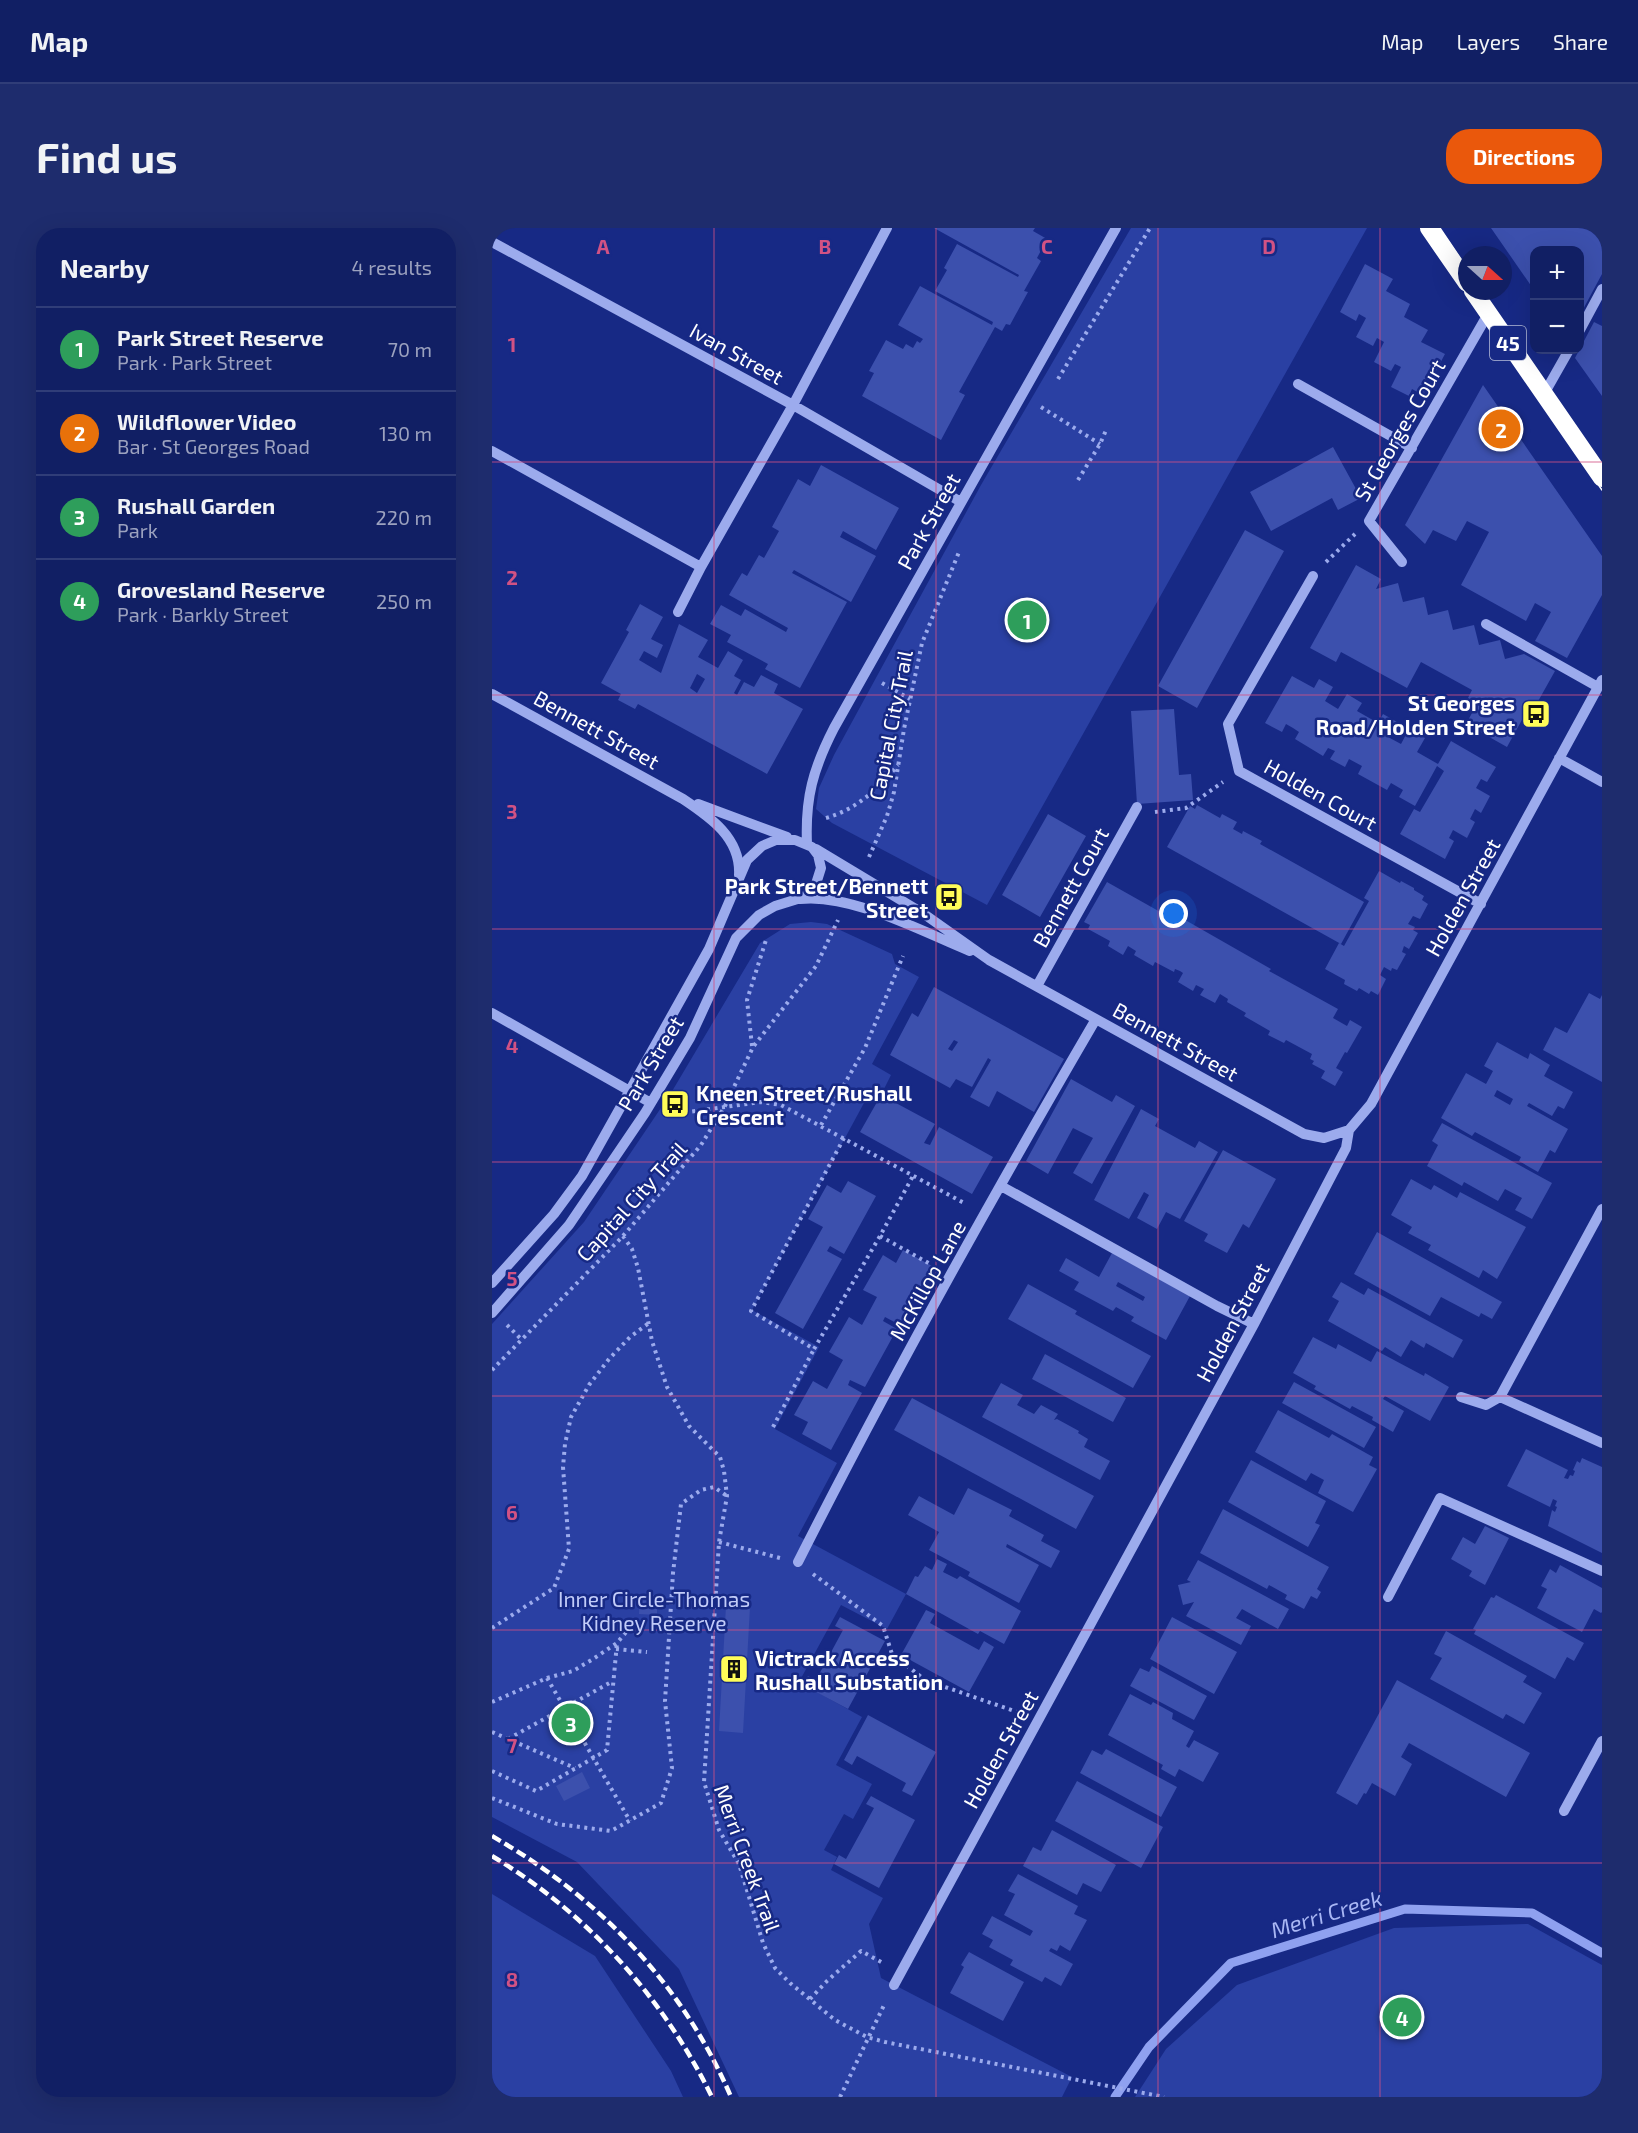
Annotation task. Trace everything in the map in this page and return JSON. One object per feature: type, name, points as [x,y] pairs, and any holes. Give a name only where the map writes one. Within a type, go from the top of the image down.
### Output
[{"type":"highway","points":[[1429,228],[1458,270]]},
{"type":"highway","name":"45","points":[[1479,300],[1602,478]]},
{"type":"street","name":"Park Street","points":[[805,844],[806,812],[813,774],[834,728],[1116,228]]},
{"type":"street","points":[[678,612],[793,405],[882,230]]},
{"type":"street","name":"Ivan Street","points":[[492,242],[793,405],[961,502]]},
{"type":"street","points":[[1584,323],[1602,289]]},
{"type":"street","name":"St Georges Court","points":[[1402,562],[1369,521],[1488,314]]},
{"type":"street","points":[[1544,394],[1567,354]]},
{"type":"street","points":[[1298,384],[1412,448]]},
{"type":"street","points":[[492,451],[701,567]]},
{"type":"street","name":"Holden Court","points":[[1313,576],[1228,724],[1239,771],[1481,904]]},
{"type":"street","points":[[1486,624],[1600,683]]},
{"type":"street","name":"Holden Street","points":[[894,1984],[1254,1324],[1346,1148],[1348,1130],[1371,1104],[1600,683]]},
{"type":"street","name":"Bennett Street","points":[[492,694],[683,799],[714,822],[729,838],[740,863],[738,879]]},
{"type":"street","points":[[1559,758],[1602,782]]},
{"type":"street","name":"Bennett Street","points":[[683,799],[805,844],[924,914],[989,960]]},
{"type":"street","name":"Bennett Court","points":[[1037,987],[1135,810]]},
{"type":"street","name":"Park Street","points":[[492,1283],[570,1193],[709,949],[747,860],[762,846],[782,839],[805,844],[818,855],[820,874],[813,889],[800,899],[764,912],[744,928],[734,940],[699,1020],[651,1103],[569,1225],[492,1312]]},
{"type":"street","name":"Bennett Street","points":[[800,899],[814,898],[846,904],[900,921],[989,960],[1304,1134],[1324,1138],[1348,1130]]},
{"type":"street","points":[[492,1013],[651,1103]]},
{"type":"street","name":"McKillop Lane","points":[[798,1563],[845,1469],[1096,1019]]},
{"type":"street","points":[[1001,1186],[1216,1306],[1254,1324]]},
{"type":"street","points":[[1461,1397],[1486,1405],[1500,1397],[1602,1209]]},
{"type":"street","points":[[1500,1397],[1602,1443]]},
{"type":"street","points":[[1388,1597],[1440,1498],[1602,1571]]},
{"type":"street","points":[[1564,1810],[1602,1741]]},
{"type":"path","points":[[1053,387],[1150,228]]},
{"type":"path","points":[[1035,417],[1047,397]]},
{"type":"path","points":[[1041,407],[1100,444]]},
{"type":"path","points":[[1078,480],[1107,428]]},
{"type":"path","points":[[1313,576],[1369,521]]},
{"type":"path","name":"Capital City Trail","points":[[860,875],[887,816],[894,792],[922,643],[962,547]]},
{"type":"path","points":[[865,673],[910,699]]},
{"type":"path","points":[[819,819],[840,813],[864,800],[877,789],[898,764]]},
{"type":"path","points":[[1135,810],[1186,808],[1239,771]]},
{"type":"path","name":"Capital City Trail","points":[[492,1370],[623,1236],[701,1145],[725,1106],[753,1047],[816,966],[846,904]]},
{"type":"path","points":[[821,1125],[865,1048],[903,956]]},
{"type":"path","points":[[668,1105],[679,1113],[761,1102],[788,1107],[985,1215]]},
{"type":"path","points":[[814,1349],[752,1311],[844,1138]]},
{"type":"path","points":[[773,1427],[814,1349],[913,1176]]},
{"type":"path","name":"Merri Creek Trail","points":[[623,1236],[632,1249],[638,1268],[655,1351],[667,1387],[689,1426],[720,1457],[724,1471],[727,1496],[719,1542],[704,1782],[719,1830],[739,1864],[763,1943],[775,1968],[835,2020],[867,2037],[1164,2097]]},
{"type":"path","points":[[880,1236],[952,1275]]},
{"type":"path","points":[[492,1628],[554,1588],[569,1549],[563,1467],[571,1417],[589,1385],[609,1359],[630,1337],[649,1323]]},
{"type":"path","points":[[492,1798],[557,1824],[611,1831],[661,1803],[672,1768],[665,1701],[673,1573],[681,1504],[701,1490],[714,1487],[727,1496]]},
{"type":"path","points":[[719,1542],[798,1563],[883,1626],[892,1654],[925,1680],[1038,1720]]},
{"type":"path","points":[[492,1702],[547,1678],[573,1671],[617,1643],[632,1625],[633,1616]]},
{"type":"path","points":[[492,1771],[536,1791],[607,1750],[617,1643]]},
{"type":"path","points":[[616,1649],[647,1652]]},
{"type":"path","points":[[547,1678],[630,1821]]},
{"type":"path","points":[[508,1739],[613,1681]]},
{"type":"path","points":[[492,1732],[576,1768]]},
{"type":"path","points":[[810,1998],[861,1951]]},
{"type":"path","points":[[840,2097],[894,1984]]},
{"type":"green space","points":[[1131,228],[1367,228],[987,905],[832,823],[816,809],[819,788],[834,755],[981,485]]},
{"type":"green space","name":"Inner Circle-Thomas Kidney Reserve","points":[[811,922],[827,924],[892,954],[895,964],[919,977],[872,1064],[891,1075],[881,1095],[871,1090],[752,1310],[819,1347],[775,1429],[837,1463],[798,1536],[906,1594],[887,1629],[841,1605],[799,1682],[862,1717],[836,1765],[872,1784],[853,1819],[844,1814],[824,1850],[837,1857],[831,1870],[883,1898],[869,1924],[881,1978],[1072,2077],[1062,2097],[739,2097],[679,1969],[577,1862],[492,1817],[492,1324],[584,1222],[671,1093],[760,943],[790,924]]},
{"type":"green space","points":[[492,1894],[595,1956],[671,2071],[683,2097],[492,2097]]},
{"type":"green space","points":[[1528,1924],[1602,1965],[1602,2097],[1135,2097],[1166,2049],[1237,1985],[1394,1928]]},
{"type":"building","points":[[934,228],[1035,228],[1033,231],[1047,239],[1037,258],[1041,261],[1024,291],[1028,292],[1010,325],[1006,324],[1002,331],[995,327],[959,392],[965,395],[941,440],[862,396],[874,373],[869,371],[886,340],[903,349],[906,344],[913,348],[917,341],[920,343],[923,339],[898,325],[920,286],[992,325],[993,322],[935,291],[947,270],[944,268],[957,244],[1018,277],[1019,275]]},
{"type":"building","points":[[1491,228],[1602,228],[1602,274],[1584,308],[1584,246],[1530,246],[1530,284],[1512,258],[1512,246],[1503,246]]},
{"type":"building","points":[[1365,264],[1393,279],[1386,291],[1410,304],[1404,317],[1428,330],[1421,342],[1445,354],[1423,395],[1412,389],[1409,396],[1391,387],[1401,367],[1395,364],[1391,371],[1374,362],[1384,342],[1377,338],[1373,346],[1356,337],[1366,318],[1359,314],[1356,321],[1340,312]]},
{"type":"building","points":[[1594,322],[1602,326],[1602,396],[1575,358],[1577,354],[1584,354],[1584,341]]},
{"type":"building","points":[[1483,385],[1602,556],[1602,595],[1567,658],[1535,641],[1551,612],[1535,603],[1526,621],[1461,585],[1489,532],[1467,521],[1456,541],[1433,530],[1425,544],[1405,525]]},
{"type":"building","points":[[1333,447],[1361,498],[1338,510],[1332,498],[1271,531],[1250,492]]},
{"type":"building","points":[[821,465],[899,508],[876,550],[843,531],[840,537],[876,556],[851,602],[794,570],[792,573],[847,602],[800,688],[765,669],[768,664],[727,642],[731,635],[710,624],[721,605],[741,616],[745,609],[786,632],[788,628],[729,595],[742,573],[747,576],[759,555],[764,558],[779,531],[772,527],[798,479],[810,486]]},
{"type":"building","points":[[1245,530],[1284,551],[1197,708],[1158,686]]},
{"type":"building","points":[[1356,565],[1381,579],[1376,589],[1398,583],[1403,602],[1424,597],[1428,615],[1448,610],[1453,630],[1474,625],[1479,645],[1500,640],[1505,659],[1524,654],[1555,671],[1527,721],[1523,718],[1507,747],[1466,724],[1472,713],[1463,708],[1472,690],[1421,662],[1407,688],[1341,652],[1336,662],[1310,648]]},
{"type":"building","points":[[640,604],[663,617],[651,639],[663,645],[657,658],[644,651],[639,660],[661,673],[679,624],[708,640],[698,657],[718,668],[728,651],[743,660],[734,676],[741,680],[734,693],[737,695],[744,682],[754,687],[761,675],[778,684],[774,693],[803,709],[767,774],[638,704],[635,709],[618,700],[621,694],[601,683],[629,632],[626,630]],"holes":[[[697,674],[705,679],[697,693],[690,688]]]},
{"type":"building","points":[[1292,676],[1314,688],[1319,679],[1333,687],[1325,701],[1338,709],[1347,694],[1362,703],[1357,711],[1378,723],[1383,714],[1397,722],[1388,737],[1401,744],[1409,729],[1425,738],[1417,752],[1438,764],[1451,741],[1496,767],[1487,782],[1481,779],[1476,788],[1490,796],[1481,813],[1475,809],[1470,819],[1475,822],[1467,838],[1453,830],[1449,838],[1454,841],[1445,859],[1400,834],[1414,809],[1420,812],[1444,771],[1437,766],[1415,806],[1399,797],[1403,790],[1391,783],[1387,790],[1358,774],[1362,766],[1349,759],[1345,767],[1330,759],[1335,751],[1328,748],[1323,756],[1295,739],[1299,732],[1286,724],[1282,732],[1265,723]]},
{"type":"building","points":[[1174,709],[1179,775],[1191,774],[1193,800],[1137,804],[1131,711]]},
{"type":"building","points":[[1197,805],[1220,818],[1222,814],[1237,822],[1233,829],[1242,834],[1243,831],[1262,841],[1260,844],[1364,902],[1341,944],[1167,847],[1190,806],[1195,809]]},
{"type":"building","points":[[1048,814],[1086,836],[1040,917],[1002,895]]},
{"type":"building","points":[[1379,871],[1414,888],[1424,896],[1422,900],[1428,904],[1420,919],[1413,916],[1408,924],[1415,927],[1413,930],[1418,933],[1409,949],[1404,946],[1402,952],[1406,954],[1397,970],[1392,968],[1391,971],[1384,967],[1380,975],[1386,979],[1378,995],[1371,991],[1369,994],[1359,988],[1357,991],[1344,984],[1345,980],[1325,969],[1339,943],[1344,946],[1369,901],[1364,898]]},
{"type":"building","points":[[1107,882],[1178,922],[1180,917],[1271,969],[1269,971],[1338,1009],[1333,1018],[1347,1026],[1350,1020],[1362,1027],[1336,1068],[1343,1072],[1335,1086],[1321,1078],[1325,1071],[1312,1064],[1314,1061],[1310,1059],[1312,1054],[1286,1040],[1284,1043],[1268,1035],[1270,1031],[1244,1016],[1246,1013],[1227,1002],[1228,999],[1220,994],[1215,1003],[1200,995],[1204,989],[1196,985],[1193,991],[1178,982],[1183,973],[1180,971],[1175,969],[1174,972],[1155,962],[1153,966],[1134,955],[1136,951],[1128,946],[1123,955],[1108,946],[1110,941],[1088,929],[1090,925],[1084,922]]},
{"type":"building","points":[[934,987],[1064,1059],[1034,1112],[997,1091],[989,1107],[970,1097],[991,1060],[988,1058],[972,1087],[956,1079],[950,1088],[890,1055],[912,1013],[918,1017]],"holes":[[[954,1040],[958,1042],[952,1051],[948,1049]]]},
{"type":"building","points":[[1589,993],[1600,999],[1602,995],[1602,1082],[1543,1050],[1555,1027],[1567,1033]]},
{"type":"building","points":[[1497,1042],[1528,1059],[1530,1053],[1550,1065],[1544,1076],[1573,1092],[1564,1109],[1558,1106],[1552,1116],[1529,1103],[1527,1106],[1568,1129],[1555,1153],[1550,1150],[1538,1172],[1519,1161],[1521,1157],[1475,1132],[1472,1136],[1441,1118],[1466,1073],[1486,1084],[1493,1071],[1484,1066]],"holes":[[[1497,1090],[1513,1099],[1510,1105],[1494,1096]]]},
{"type":"building","points":[[1071,1079],[1112,1102],[1116,1095],[1135,1106],[1092,1184],[1073,1173],[1093,1138],[1073,1128],[1048,1174],[1026,1161]]},
{"type":"building","points":[[881,1095],[935,1124],[924,1143],[930,1145],[939,1127],[993,1157],[972,1194],[860,1132]]},
{"type":"building","points":[[1141,1109],[1159,1119],[1155,1126],[1195,1148],[1199,1141],[1218,1152],[1180,1219],[1166,1212],[1157,1229],[1137,1218],[1149,1195],[1144,1192],[1129,1219],[1094,1200]]},
{"type":"building","points":[[1442,1123],[1552,1183],[1532,1219],[1515,1210],[1522,1198],[1505,1189],[1498,1201],[1464,1182],[1462,1186],[1427,1166],[1438,1145],[1432,1141]]},
{"type":"building","points":[[1223,1150],[1276,1179],[1249,1228],[1243,1224],[1227,1253],[1204,1241],[1208,1234],[1184,1221]]},
{"type":"building","points":[[1411,1179],[1431,1190],[1434,1185],[1457,1198],[1460,1192],[1526,1227],[1497,1279],[1483,1270],[1479,1278],[1428,1250],[1431,1245],[1408,1233],[1412,1227],[1391,1215]]},
{"type":"building","points":[[848,1181],[876,1196],[844,1254],[830,1246],[827,1251],[842,1259],[803,1329],[775,1313],[823,1227],[808,1219],[827,1185],[841,1193]]},
{"type":"building","points":[[1377,1232],[1502,1302],[1492,1319],[1481,1313],[1479,1317],[1441,1297],[1430,1316],[1354,1274]]},
{"type":"building","points":[[903,1250],[932,1266],[900,1325],[885,1317],[883,1321],[897,1329],[865,1387],[850,1380],[848,1385],[862,1393],[831,1450],[802,1434],[808,1422],[794,1415],[813,1381],[827,1389],[843,1360],[829,1352],[849,1317],[862,1325],[877,1297],[863,1290],[883,1255],[896,1263]]},
{"type":"building","points":[[1112,1253],[1190,1296],[1166,1340],[1131,1321],[1134,1317],[1116,1307],[1113,1311],[1074,1290],[1079,1282],[1059,1271],[1066,1258],[1099,1277]],"holes":[[[1118,1282],[1145,1297],[1143,1301],[1116,1286]]]},
{"type":"building","points":[[1341,1282],[1364,1295],[1368,1288],[1463,1340],[1453,1358],[1426,1343],[1424,1348],[1411,1340],[1401,1357],[1385,1347],[1382,1351],[1328,1321],[1339,1301],[1332,1297]]},
{"type":"building","points":[[1028,1284],[1077,1311],[1075,1314],[1151,1356],[1133,1388],[1008,1319]]},
{"type":"building","points":[[1313,1337],[1336,1349],[1338,1344],[1371,1362],[1377,1351],[1449,1387],[1430,1421],[1385,1396],[1383,1399],[1404,1411],[1393,1432],[1372,1420],[1373,1417],[1352,1406],[1350,1409],[1314,1389],[1316,1386],[1293,1373]]},
{"type":"building","points":[[1045,1354],[1126,1398],[1113,1422],[1032,1379]]},
{"type":"building","points":[[1294,1382],[1376,1427],[1364,1448],[1282,1403]]},
{"type":"building","points":[[1001,1383],[1023,1395],[1017,1405],[1034,1414],[1041,1405],[1058,1414],[1054,1420],[1057,1419],[1079,1431],[1078,1433],[1088,1439],[1084,1447],[1110,1461],[1100,1480],[982,1417]]},
{"type":"building","points":[[912,1398],[1094,1496],[1076,1529],[894,1430]]},
{"type":"building","points":[[1278,1410],[1329,1438],[1332,1434],[1373,1457],[1369,1465],[1377,1469],[1353,1512],[1318,1493],[1324,1480],[1311,1473],[1306,1481],[1255,1452]]},
{"type":"building","points":[[1526,1449],[1568,1470],[1564,1478],[1568,1479],[1570,1475],[1573,1476],[1577,1461],[1580,1463],[1582,1458],[1602,1467],[1602,1553],[1548,1526],[1552,1510],[1555,1512],[1557,1507],[1555,1506],[1557,1501],[1553,1499],[1550,1507],[1507,1486]]},
{"type":"building","points":[[1251,1460],[1326,1501],[1315,1523],[1320,1525],[1308,1547],[1228,1502]]},
{"type":"building","points":[[968,1488],[1012,1510],[1009,1516],[1044,1535],[1041,1541],[1060,1551],[1051,1568],[1007,1544],[1006,1547],[1039,1565],[1019,1603],[968,1576],[970,1572],[929,1550],[939,1532],[908,1515],[919,1496],[954,1515]]},
{"type":"building","points":[[1223,1509],[1329,1567],[1317,1589],[1321,1592],[1317,1599],[1311,1596],[1304,1609],[1285,1599],[1287,1595],[1269,1585],[1267,1589],[1200,1553]]},
{"type":"building","points":[[1485,1526],[1509,1538],[1485,1585],[1469,1576],[1472,1571],[1451,1559],[1463,1537],[1475,1544]]},
{"type":"building","points":[[937,1559],[947,1564],[943,1572],[957,1579],[960,1576],[1021,1611],[1004,1644],[980,1631],[978,1634],[906,1594],[915,1576],[918,1577],[925,1566],[932,1570]]},
{"type":"building","points":[[1198,1560],[1289,1609],[1278,1629],[1242,1609],[1236,1618],[1251,1626],[1241,1645],[1186,1616],[1194,1602],[1183,1605],[1178,1585],[1191,1582],[1187,1580]]},
{"type":"building","points":[[1560,1565],[1602,1588],[1602,1612],[1594,1609],[1582,1632],[1537,1608],[1547,1589],[1541,1586],[1550,1569],[1556,1573]]},
{"type":"building","points":[[640,1595],[657,1595],[657,1615],[639,1614]]},
{"type":"building","points":[[1496,1595],[1584,1643],[1574,1661],[1567,1657],[1555,1679],[1474,1634],[1476,1630],[1473,1629],[1491,1597],[1494,1598]]},
{"type":"building","name":"Victrack Access Rushall Substation","points":[[726,1606],[750,1607],[743,1733],[719,1731]]},
{"type":"building","points":[[926,1610],[935,1614],[930,1623],[979,1650],[984,1641],[994,1647],[969,1692],[901,1655]]},
{"type":"building","points":[[840,1617],[885,1641],[848,1709],[803,1685],[808,1676],[816,1680],[843,1630],[835,1626]]},
{"type":"building","points":[[1172,1617],[1237,1652],[1214,1694],[1150,1659]]},
{"type":"building","points":[[1446,1631],[1527,1676],[1523,1682],[1542,1693],[1524,1724],[1506,1714],[1503,1719],[1430,1679],[1442,1658],[1434,1654]]},
{"type":"building","points":[[1152,1666],[1207,1696],[1194,1720],[1130,1686],[1140,1668],[1149,1672]]},
{"type":"building","points":[[1397,1680],[1530,1753],[1506,1797],[1409,1743],[1401,1757],[1412,1764],[1395,1796],[1372,1783],[1357,1805],[1336,1793]]},
{"type":"building","points":[[1130,1694],[1151,1705],[1153,1702],[1173,1713],[1172,1719],[1194,1731],[1186,1746],[1189,1748],[1194,1740],[1219,1753],[1203,1782],[1179,1769],[1175,1777],[1161,1769],[1163,1765],[1108,1735]]},
{"type":"building","points":[[868,1715],[936,1752],[912,1796],[902,1791],[906,1783],[857,1756],[852,1765],[844,1760]]},
{"type":"building","points":[[1106,1749],[1177,1787],[1161,1817],[1080,1773],[1092,1750],[1102,1755]]},
{"type":"building","points":[[582,1772],[590,1788],[564,1801],[556,1786]]},
{"type":"building","points":[[1077,1781],[1163,1827],[1141,1868],[1055,1821]]},
{"type":"building","points":[[871,1796],[915,1820],[879,1888],[834,1864],[839,1855],[846,1859],[874,1808],[866,1804]]},
{"type":"building","points":[[1052,1830],[1116,1865],[1101,1892],[1083,1883],[1077,1895],[1023,1866],[1033,1847],[1041,1851]]},
{"type":"building","points":[[1018,1874],[1078,1906],[1074,1914],[1087,1920],[1070,1951],[1060,1945],[1057,1951],[1051,1948],[1049,1951],[1073,1964],[1061,1986],[1045,1977],[1042,1982],[1010,1965],[1013,1960],[989,1947],[993,1940],[982,1934],[992,1916],[1030,1936],[1033,1931],[1004,1915],[1015,1894],[1008,1891]]},
{"type":"building","points":[[969,1952],[1024,1982],[1003,2021],[950,1993]]},
{"type":"waterway","name":"Merri Creek","points":[[1115,2097],[1149,2047],[1231,1963],[1405,1909],[1532,1913],[1602,1953]]},
{"type":"tram line","points":[[1421,228],[1602,490]]},
{"type":"tram line","points":[[1440,228],[1458,255]]},
{"type":"tram line","points":[[1488,300],[1602,466]]},
{"type":"railway","points":[[492,1836],[531,1860],[567,1887],[602,1916],[633,1947],[688,2017],[731,2097]]},
{"type":"railway","points":[[492,1856],[560,1904],[619,1960],[670,2025],[712,2097]]},
{"type":"place","name":"Wildflower Video","points":[[1501,429]]},
{"type":"place","name":"Park Street Reserve","points":[[1027,620]]},
{"type":"place","name":"St Georges Road/Holden Street","points":[[1536,714]]},
{"type":"place","name":"Park Street/Bennett Street","points":[[949,897]]},
{"type":"place","name":"Kneen Street/Rushall Crescent","points":[[675,1104]]},
{"type":"place","name":"Victrack Access Rushall Substation","points":[[734,1669]]},
{"type":"place","name":"Rushall Garden","points":[[571,1723]]},
{"type":"place","name":"Grovesland Reserve","points":[[1402,2017]]}]
